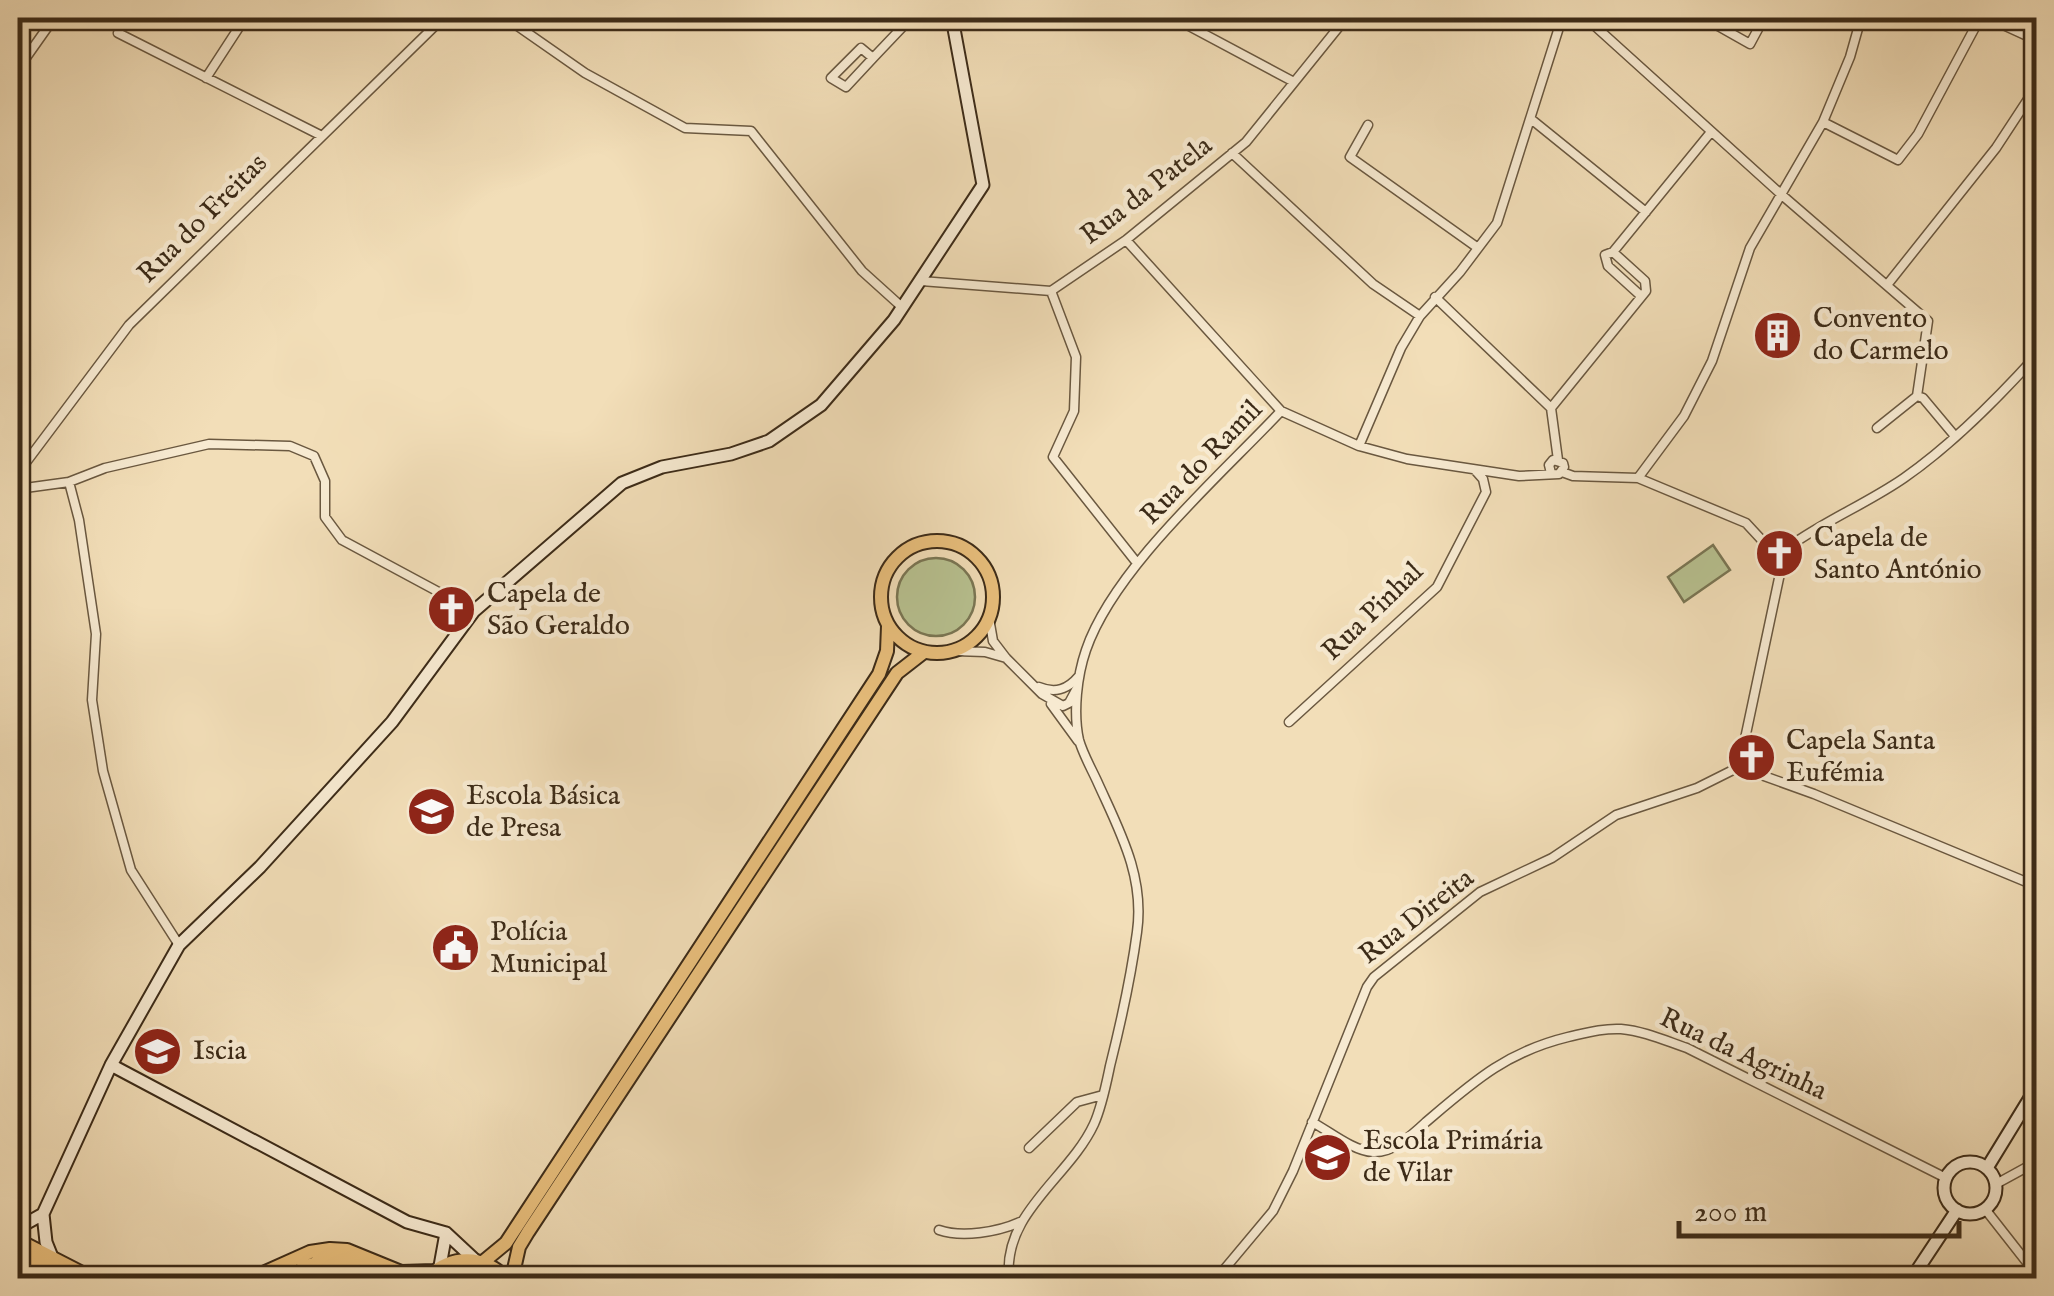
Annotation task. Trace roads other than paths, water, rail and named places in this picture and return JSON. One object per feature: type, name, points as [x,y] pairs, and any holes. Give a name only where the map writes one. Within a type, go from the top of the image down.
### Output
[{"type":"main road","points":[[479,1261],[506,1243],[879,674],[887,651],[888,626],[880,597],[888,568],[911,546],[927,541],[944,541],[975,555],[992,584],[989,618],[980,633],[955,650],[924,652],[910,646],[888,626]]},
{"type":"main road","points":[[252,1278],[310,1252],[330,1249],[348,1250],[401,1272],[433,1272],[462,1260],[479,1261],[509,1278],[528,1231],[897,673],[924,652]]},
{"type":"main road","points":[[18,1240],[92,1278]]},
{"type":"main road","points":[[18,1252],[69,1278]]},
{"type":"main road","points":[[286,1278],[302,1267],[339,1260],[369,1268],[384,1278]]},
{"type":"street","points":[[18,69],[54,18]]},
{"type":"street","points":[[206,78],[246,18]]},
{"type":"street","name":"Rua do Freitas","points":[[18,473],[128,325],[443,18]]},
{"type":"street","points":[[506,18],[585,73],[686,128],[751,131],[862,271],[903,308]]},
{"type":"street","points":[[873,58],[860,48],[831,78],[846,87],[911,18]]},
{"type":"street","points":[[52,1257],[43,1214],[111,1065],[179,944],[260,867],[392,722],[474,611],[622,483],[662,467],[731,454],[794,427],[853,371],[903,308],[983,185],[952,18]]},
{"type":"street","points":[[1174,18],[1294,82]]},
{"type":"street","name":"Rua da Patela","points":[[1051,290],[1126,240],[1246,142],[1346,18]]},
{"type":"street","points":[[1359,446],[1401,348],[1420,316],[1497,223],[1562,18]]},
{"type":"street","points":[[1586,18],[1783,196],[1928,320],[1917,396],[1877,428]]},
{"type":"street","points":[[1704,18],[1750,44],[1764,18]]},
{"type":"street","points":[[1782,564],[1773,560],[1771,550],[1746,523],[1638,478],[1684,416],[1712,360],[1750,248],[1823,122],[1850,57],[1861,18]]},
{"type":"street","points":[[1823,122],[1898,160],[1918,134],[1980,18]]},
{"type":"street","points":[[1988,18],[2036,40]]},
{"type":"street","points":[[118,33],[320,135]]},
{"type":"street","points":[[1887,285],[1996,148],[2036,87]]},
{"type":"street","points":[[1531,118],[1646,212]]},
{"type":"street","points":[[1368,125],[1350,157],[1478,248]]},
{"type":"street","points":[[1641,296],[1608,266],[1604,255],[1613,252],[1712,132]]},
{"type":"street","points":[[1232,153],[1373,284],[1420,316]]},
{"type":"street","points":[[1126,240],[1281,411]]},
{"type":"street","points":[[1551,408],[1646,292],[1645,281],[1613,252]]},
{"type":"street","points":[[921,281],[1051,290],[1076,357],[1074,412],[1053,458],[1137,563]]},
{"type":"street","points":[[1435,298],[1551,408],[1562,472]]},
{"type":"street","points":[[1771,550],[1777,543],[1790,546],[1821,523],[1904,478],[1998,399],[2036,356]]},
{"type":"street","points":[[1917,396],[1923,398],[1954,436]]},
{"type":"street","name":"Rua do Ramil","points":[[1079,676],[1098,622],[1137,563],[1281,411],[1359,446],[1407,459],[1519,476],[1562,472],[1573,476],[1638,478]]},
{"type":"street","points":[[18,489],[69,482],[122,463],[209,444],[290,446],[314,456],[325,481],[325,518],[342,540],[474,611]]},
{"type":"street","points":[[1551,472],[1549,466],[1558,460]]},
{"type":"street","name":"Rua Pinhal","points":[[1289,722],[1437,587],[1486,492],[1483,479],[1475,470]]},
{"type":"street","points":[[69,482],[79,520],[96,634],[92,700],[103,771],[130,870],[179,944]]},
{"type":"street","points":[[1790,546],[1792,556],[1782,564],[1739,766],[2036,886]]},
{"type":"street","points":[[989,618],[993,641],[1035,685],[1080,745],[1127,848],[1138,888],[1137,935],[1122,1021],[1103,1095],[1086,1140],[1020,1222],[1010,1253],[1009,1278]]},
{"type":"street","points":[[955,650],[1006,658]]},
{"type":"street","points":[[1035,685],[1057,690],[1070,686],[1079,676]]},
{"type":"street","points":[[1042,694],[1063,706],[1074,696],[1079,676]]},
{"type":"street","points":[[1079,676],[1080,745]]},
{"type":"street","name":"Rua Direita","points":[[1217,1278],[1273,1211],[1370,982],[1467,900],[1552,858],[1616,816],[1697,788],[1739,766]]},
{"type":"street","name":"Rua da Agrinha","points":[[1312,1122],[1363,1150],[1386,1151],[1506,1058],[1536,1044],[1598,1030],[1621,1029],[1643,1032],[1687,1048],[1946,1178]]},
{"type":"street","points":[[111,1065],[407,1222],[446,1234],[479,1261]]},
{"type":"street","points":[[1986,1168],[2036,1088]]},
{"type":"street","points":[[1029,1148],[1077,1102],[1103,1095]]},
{"type":"street","points":[[1996,1184],[2036,1162]]},
{"type":"street","points":[[1964,1163],[1986,1168],[1996,1184],[1994,1198],[1986,1210],[1971,1214],[1957,1210],[1945,1193],[1946,1178],[1964,1163]]},
{"type":"street","points":[[1912,1278],[1957,1210]]},
{"type":"street","points":[[1986,1210],[2036,1274]]},
{"type":"street","points":[[18,1228],[43,1214]]},
{"type":"street","points":[[939,1230],[950,1234],[999,1230],[1020,1222]]},
{"type":"street","points":[[433,1272],[446,1234]]},
{"type":"place","name":"Convento do Carmelo","points":[[1778,335]]},
{"type":"place","name":"Capela de Santo António","points":[[1779,554]]},
{"type":"place","name":"Capela de São Geraldo","points":[[452,610]]},
{"type":"place","name":"Capela Santa Eufémia","points":[[1751,757]]},
{"type":"place","name":"Escola Básica de Presa","points":[[431,812]]},
{"type":"place","name":"Polícia Municipal","points":[[455,948]]},
{"type":"place","name":"Iscia","points":[[158,1051]]},
{"type":"place","name":"Escola Primária de Vilar","points":[[1328,1157]]}]
